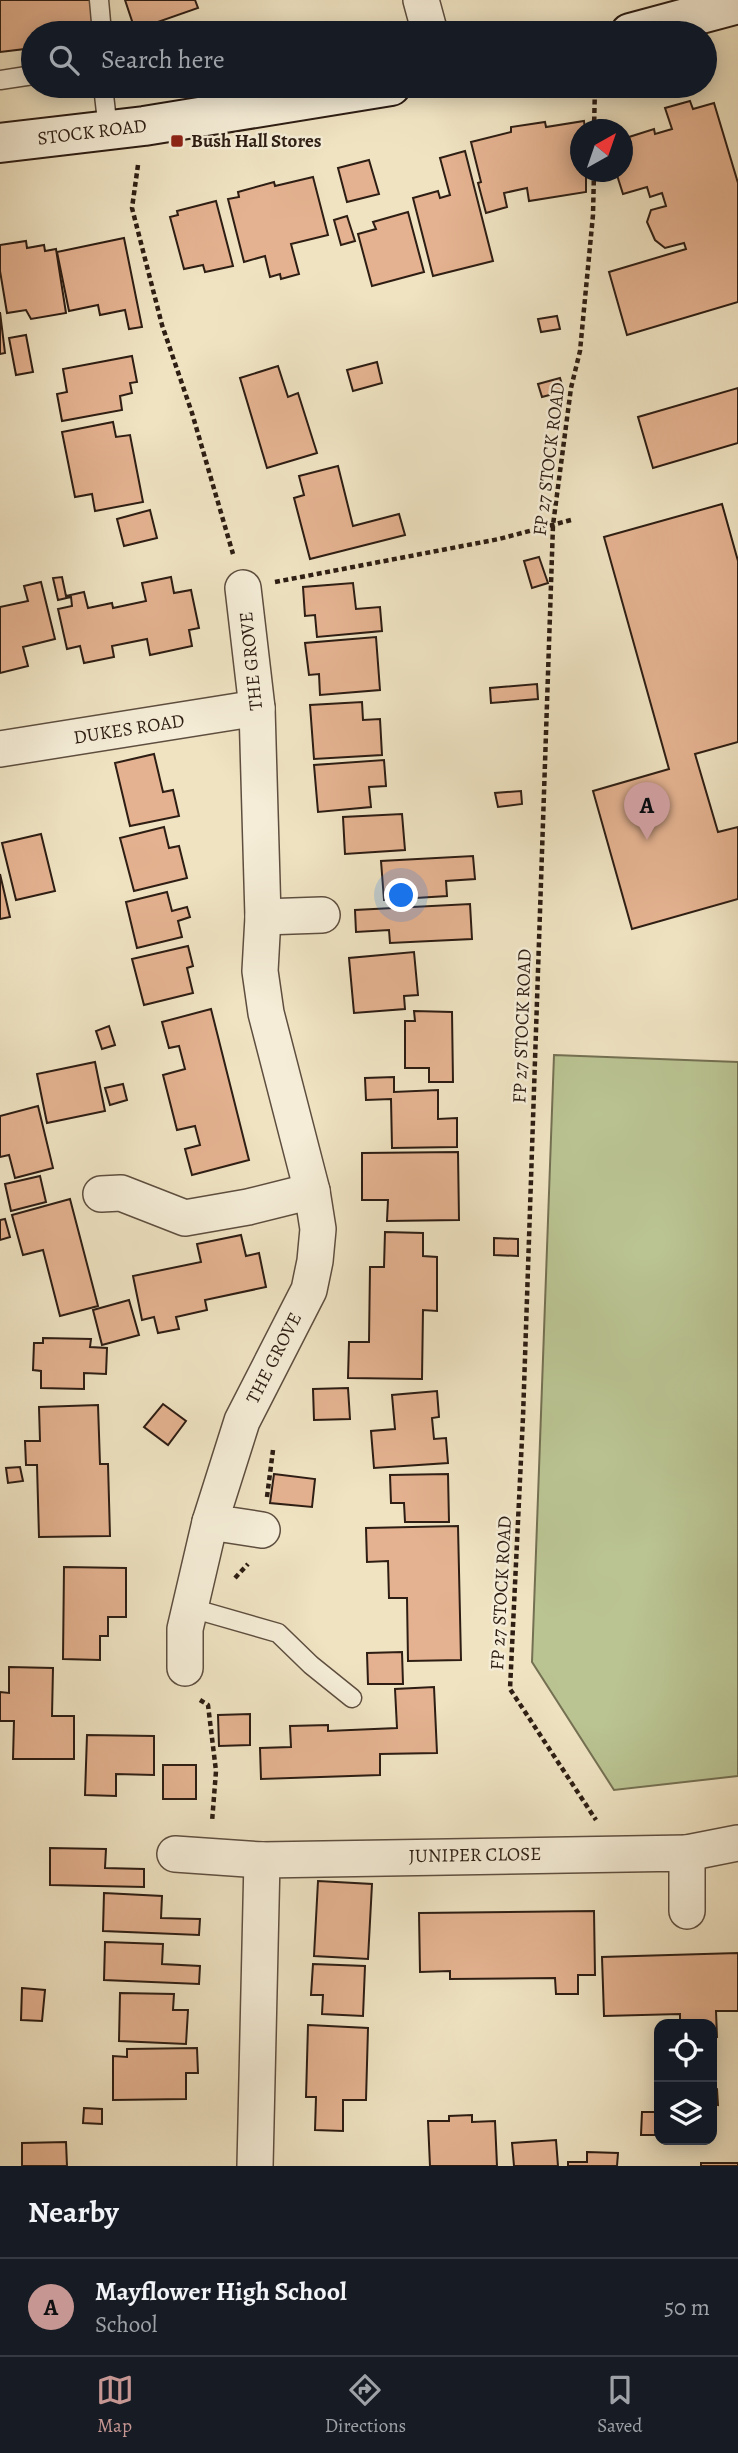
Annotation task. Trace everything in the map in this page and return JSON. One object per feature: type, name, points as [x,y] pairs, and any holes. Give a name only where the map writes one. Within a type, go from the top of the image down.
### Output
[{"type":"main road","points":[[675,21],[738,4]]},
{"type":"main road","name":"STOCK ROAD","points":[[0,143],[126,128],[315,98]]},
{"type":"street","points":[[421,0],[427,21]]},
{"type":"street","name":"THE GROVE","points":[[185,1668],[185,1629],[210,1522],[242,1421],[309,1290],[318,1229],[312,1191],[266,1013],[260,971],[263,917],[257,708],[243,588]]},
{"type":"street","name":"DUKES ROAD","points":[[0,749],[257,708]]},
{"type":"street","points":[[263,917],[322,915]]},
{"type":"street","points":[[101,1194],[121,1193],[185,1218],[248,1207],[312,1191]]},
{"type":"street","points":[[210,1522],[262,1530]]},
{"type":"street","name":"JUNIPER CLOSE","points":[[175,1854],[262,1860],[687,1853],[738,1843]]},
{"type":"street","points":[[687,1853],[687,1911]]},
{"type":"street","points":[[256,2166],[262,1860]]},
{"type":"lane","points":[[99,0],[101,21]]},
{"type":"lane","points":[[0,80],[21,77]]},
{"type":"lane","points":[[110,98],[126,128]]},
{"type":"lane","points":[[191,1608],[278,1633],[311,1665],[352,1698]]},
{"type":"path","points":[[594,119],[595,98]]},
{"type":"path","name":"THE GROVE","points":[[126,128],[132,208],[162,325],[192,413],[243,588]]},
{"type":"path","name":"FP 27 STOCK ROAD","points":[[594,182],[580,351],[571,387],[553,526],[524,1404],[510,1689],[618,1853]]},
{"type":"path","points":[[243,588],[499,539],[570,520]]},
{"type":"path","points":[[208,1705],[216,1771],[210,1855]]},
{"type":"green space","points":[[554,1055],[738,1062],[738,1776],[614,1790],[532,1662]]},
{"type":"building","points":[[0,0],[90,0],[93,21],[21,21],[21,49],[0,52]]},
{"type":"building","points":[[125,0],[195,0],[198,8],[161,21],[132,21]]},
{"type":"building","points":[[690,101],[693,109],[714,103],[738,183],[738,302],[627,335],[609,272],[686,249],[684,243],[665,248],[655,240],[647,222],[651,210],[666,206],[662,193],[650,197],[647,187],[623,194],[619,182],[633,182],[633,136],[654,129],[655,134],[672,129],[665,108]]},
{"type":"building","points":[[545,122],[546,127],[570,123],[570,182],[586,182],[586,192],[529,201],[527,188],[504,193],[507,207],[486,213],[471,142],[511,132],[511,127]]},
{"type":"building","points":[[465,151],[493,261],[433,276],[413,198],[438,191],[440,198],[450,195],[440,158]]},
{"type":"building","points":[[369,160],[379,194],[347,202],[338,168]]},
{"type":"building","points":[[313,177],[328,235],[291,244],[299,274],[281,279],[280,274],[270,277],[265,256],[244,262],[228,199],[239,197],[238,192],[274,182],[275,186]]},
{"type":"building","points":[[216,201],[233,266],[205,272],[203,265],[184,269],[170,217],[178,215],[177,211]]},
{"type":"building","points":[[408,212],[424,272],[372,286],[358,234],[376,229],[373,222]]},
{"type":"building","points":[[347,216],[355,241],[341,245],[334,220]]},
{"type":"building","points":[[124,238],[142,327],[129,329],[125,310],[100,315],[98,305],[69,311],[57,252]]},
{"type":"building","points":[[26,241],[27,248],[44,245],[45,251],[56,249],[66,313],[31,319],[26,310],[7,313],[0,271],[0,245]]},
{"type":"building","points":[[0,312],[5,353],[0,354]]},
{"type":"building","points":[[557,316],[560,329],[541,332],[538,319]]},
{"type":"building","points":[[26,335],[33,372],[16,375],[9,338]]},
{"type":"building","points":[[132,356],[137,382],[130,383],[132,393],[120,396],[122,410],[62,421],[57,394],[67,392],[63,369]]},
{"type":"building","points":[[377,362],[382,383],[353,391],[347,370]]},
{"type":"building","points":[[278,366],[288,397],[298,393],[317,453],[267,468],[240,378]]},
{"type":"building","points":[[560,378],[564,391],[542,397],[538,384]]},
{"type":"building","points":[[738,388],[738,443],[653,468],[638,417]]},
{"type":"building","points":[[113,422],[116,437],[130,435],[143,502],[95,511],[92,494],[75,497],[62,432]]},
{"type":"building","points":[[338,466],[353,526],[399,514],[405,535],[310,559],[294,498],[304,495],[299,476]]},
{"type":"building","points":[[722,504],[738,561],[738,742],[695,754],[718,832],[738,827],[738,899],[632,929],[593,791],[669,769],[604,537]]},
{"type":"building","points":[[150,510],[157,538],[124,546],[117,519]]},
{"type":"building","points":[[539,557],[548,583],[532,588],[524,561]]},
{"type":"building","points":[[62,577],[66,596],[84,592],[88,608],[112,603],[113,608],[146,601],[142,583],[171,577],[174,593],[191,590],[199,628],[189,630],[192,646],[150,655],[147,639],[112,646],[114,657],[84,663],[80,646],[67,649],[58,609],[72,606],[71,597],[58,600],[53,578]]},
{"type":"building","points":[[41,582],[55,639],[23,647],[28,666],[0,673],[0,607],[28,601],[24,586]]},
{"type":"building","points":[[353,583],[356,609],[380,607],[382,631],[317,637],[315,615],[305,616],[303,587]]},
{"type":"building","points":[[376,637],[380,690],[320,695],[319,674],[309,675],[305,643]]},
{"type":"building","points":[[537,684],[538,699],[491,703],[490,688]]},
{"type":"building","points":[[362,702],[363,720],[380,719],[382,755],[314,759],[310,705]]},
{"type":"building","points":[[154,754],[163,792],[173,790],[179,816],[130,826],[115,763]]},
{"type":"building","points":[[384,760],[386,786],[369,787],[371,807],[318,812],[314,765]]},
{"type":"building","points":[[521,791],[522,804],[498,807],[495,793]]},
{"type":"building","points":[[402,814],[405,850],[345,854],[343,817]]},
{"type":"building","points":[[164,827],[169,848],[179,846],[187,878],[134,891],[120,838]]},
{"type":"building","points":[[41,834],[55,891],[16,900],[2,843]]},
{"type":"building","points":[[473,856],[475,879],[446,881],[447,896],[384,900],[381,861]]},
{"type":"building","points":[[0,874],[10,917],[0,919]]},
{"type":"building","points":[[167,892],[172,911],[187,907],[190,917],[178,921],[182,937],[137,948],[126,902]]},
{"type":"building","points":[[470,904],[472,939],[390,943],[389,930],[356,932],[355,910]]},
{"type":"building","points":[[188,946],[193,966],[187,968],[193,993],[144,1005],[132,959]]},
{"type":"building","points":[[414,952],[418,995],[404,996],[405,1009],[354,1013],[349,958]]},
{"type":"building","points":[[211,1009],[249,1160],[192,1175],[185,1149],[200,1145],[195,1126],[177,1130],[163,1075],[185,1069],[179,1046],[169,1048],[162,1022]]},
{"type":"building","points":[[414,1011],[452,1012],[453,1082],[429,1082],[429,1068],[405,1068],[405,1021],[415,1021]]},
{"type":"building","points":[[109,1026],[115,1045],[102,1049],[96,1031]]},
{"type":"building","points":[[95,1062],[105,1111],[47,1123],[37,1074]]},
{"type":"building","points":[[394,1077],[394,1092],[438,1090],[438,1119],[457,1118],[457,1147],[392,1148],[391,1099],[366,1100],[365,1078]]},
{"type":"building","points":[[123,1084],[127,1100],[110,1105],[105,1088]]},
{"type":"building","points":[[38,1106],[53,1168],[15,1178],[9,1155],[0,1157],[0,1116]]},
{"type":"building","points":[[458,1152],[459,1220],[387,1221],[388,1200],[362,1200],[362,1153]]},
{"type":"building","points":[[40,1176],[46,1202],[11,1211],[5,1184]]},
{"type":"building","points":[[70,1199],[98,1306],[60,1316],[43,1250],[23,1255],[12,1215]]},
{"type":"building","points":[[5,1219],[10,1237],[0,1240],[0,1220]]},
{"type":"building","points":[[385,1232],[423,1233],[423,1256],[437,1257],[437,1311],[423,1310],[422,1379],[348,1378],[349,1342],[369,1342],[370,1267],[384,1267]]},
{"type":"building","points":[[241,1235],[246,1256],[259,1253],[266,1287],[205,1300],[207,1310],[176,1317],[179,1329],[158,1333],[154,1317],[142,1320],[133,1276],[201,1262],[197,1244]]},
{"type":"building","points":[[494,1238],[518,1239],[518,1256],[494,1255]]},
{"type":"building","points":[[129,1300],[139,1335],[102,1345],[93,1310]]},
{"type":"building","points":[[43,1338],[91,1339],[90,1347],[107,1348],[106,1374],[84,1373],[84,1389],[41,1388],[41,1371],[33,1370],[34,1343],[43,1343]]},
{"type":"building","points":[[348,1388],[350,1419],[314,1420],[313,1389]]},
{"type":"building","points":[[437,1391],[439,1417],[432,1418],[434,1439],[446,1438],[448,1463],[374,1468],[371,1431],[395,1429],[392,1395]]},
{"type":"building","points":[[163,1404],[186,1421],[168,1445],[144,1427]]},
{"type":"building","points":[[98,1405],[100,1464],[108,1464],[110,1536],[39,1537],[37,1465],[26,1465],[25,1441],[40,1441],[39,1407]]},
{"type":"building","points":[[20,1467],[23,1481],[8,1483],[6,1468]]},
{"type":"building","points":[[274,1474],[315,1479],[312,1507],[270,1503]]},
{"type":"building","points":[[448,1474],[449,1522],[405,1522],[404,1503],[391,1503],[390,1475]]},
{"type":"building","points":[[458,1526],[461,1660],[408,1661],[407,1598],[389,1598],[388,1561],[367,1562],[366,1528]]},
{"type":"building","points":[[64,1567],[126,1568],[126,1617],[108,1617],[108,1636],[100,1636],[100,1660],[63,1659]]},
{"type":"building","points":[[402,1652],[403,1684],[368,1684],[367,1653]]},
{"type":"building","points":[[9,1667],[53,1668],[52,1716],[74,1716],[74,1759],[13,1759],[14,1721],[0,1721],[0,1692],[9,1693]]},
{"type":"building","points":[[434,1687],[437,1753],[380,1754],[380,1775],[261,1779],[260,1748],[291,1747],[290,1726],[328,1725],[328,1731],[397,1728],[395,1689]]},
{"type":"building","points":[[250,1714],[250,1745],[219,1746],[218,1715]]},
{"type":"building","points":[[87,1735],[154,1736],[154,1775],[116,1774],[116,1796],[85,1795]]},
{"type":"building","points":[[163,1765],[196,1765],[196,1799],[163,1799]]},
{"type":"building","points":[[50,1848],[106,1849],[105,1868],[144,1869],[144,1887],[50,1885]]},
{"type":"building","points":[[318,1881],[372,1884],[368,1959],[314,1956]]},
{"type":"building","points":[[104,1893],[162,1896],[161,1918],[200,1919],[199,1935],[103,1931]]},
{"type":"building","points":[[594,1911],[595,1975],[578,1975],[578,1994],[556,1994],[555,1978],[450,1979],[450,1971],[420,1972],[419,1913]]},
{"type":"building","points":[[105,1942],[163,1944],[162,1964],[200,1966],[199,1984],[104,1980]]},
{"type":"building","points":[[738,1953],[738,2011],[716,2011],[716,2019],[680,2019],[680,2014],[604,2016],[602,1957]]},
{"type":"building","points":[[313,1964],[365,1966],[363,2016],[322,2014],[323,1995],[311,1995]]},
{"type":"building","points":[[22,1988],[45,1990],[42,2021],[21,2020]]},
{"type":"building","points":[[120,1993],[174,1994],[173,2010],[188,2010],[186,2044],[119,2041]]},
{"type":"building","points":[[308,2025],[368,2028],[366,2100],[343,2100],[343,2131],[315,2130],[316,2097],[306,2097]]},
{"type":"building","points":[[197,2048],[198,2073],[186,2073],[186,2099],[113,2100],[113,2056],[127,2057],[127,2049]]},
{"type":"building","points":[[84,2108],[102,2109],[102,2124],[83,2123]]},
{"type":"building","points":[[642,2112],[654,2112],[654,2135],[641,2135]]},
{"type":"building","points":[[472,2115],[472,2122],[495,2121],[497,2166],[430,2166],[428,2121],[449,2121],[449,2116]]},
{"type":"building","points":[[556,2140],[558,2166],[514,2166],[512,2143]]},
{"type":"building","points":[[66,2142],[67,2166],[22,2166],[22,2143]]},
{"type":"building","points":[[587,2152],[618,2153],[617,2166],[568,2166],[568,2162],[587,2162]]},
{"type":"building","points":[[701,2163],[738,2163],[738,2166],[701,2166]]},
{"type":"place","name":"Bush Hall Stores","points":[[177,141]]},
{"type":"place","name":"Mayflower High School","points":[[647,840]]}]
